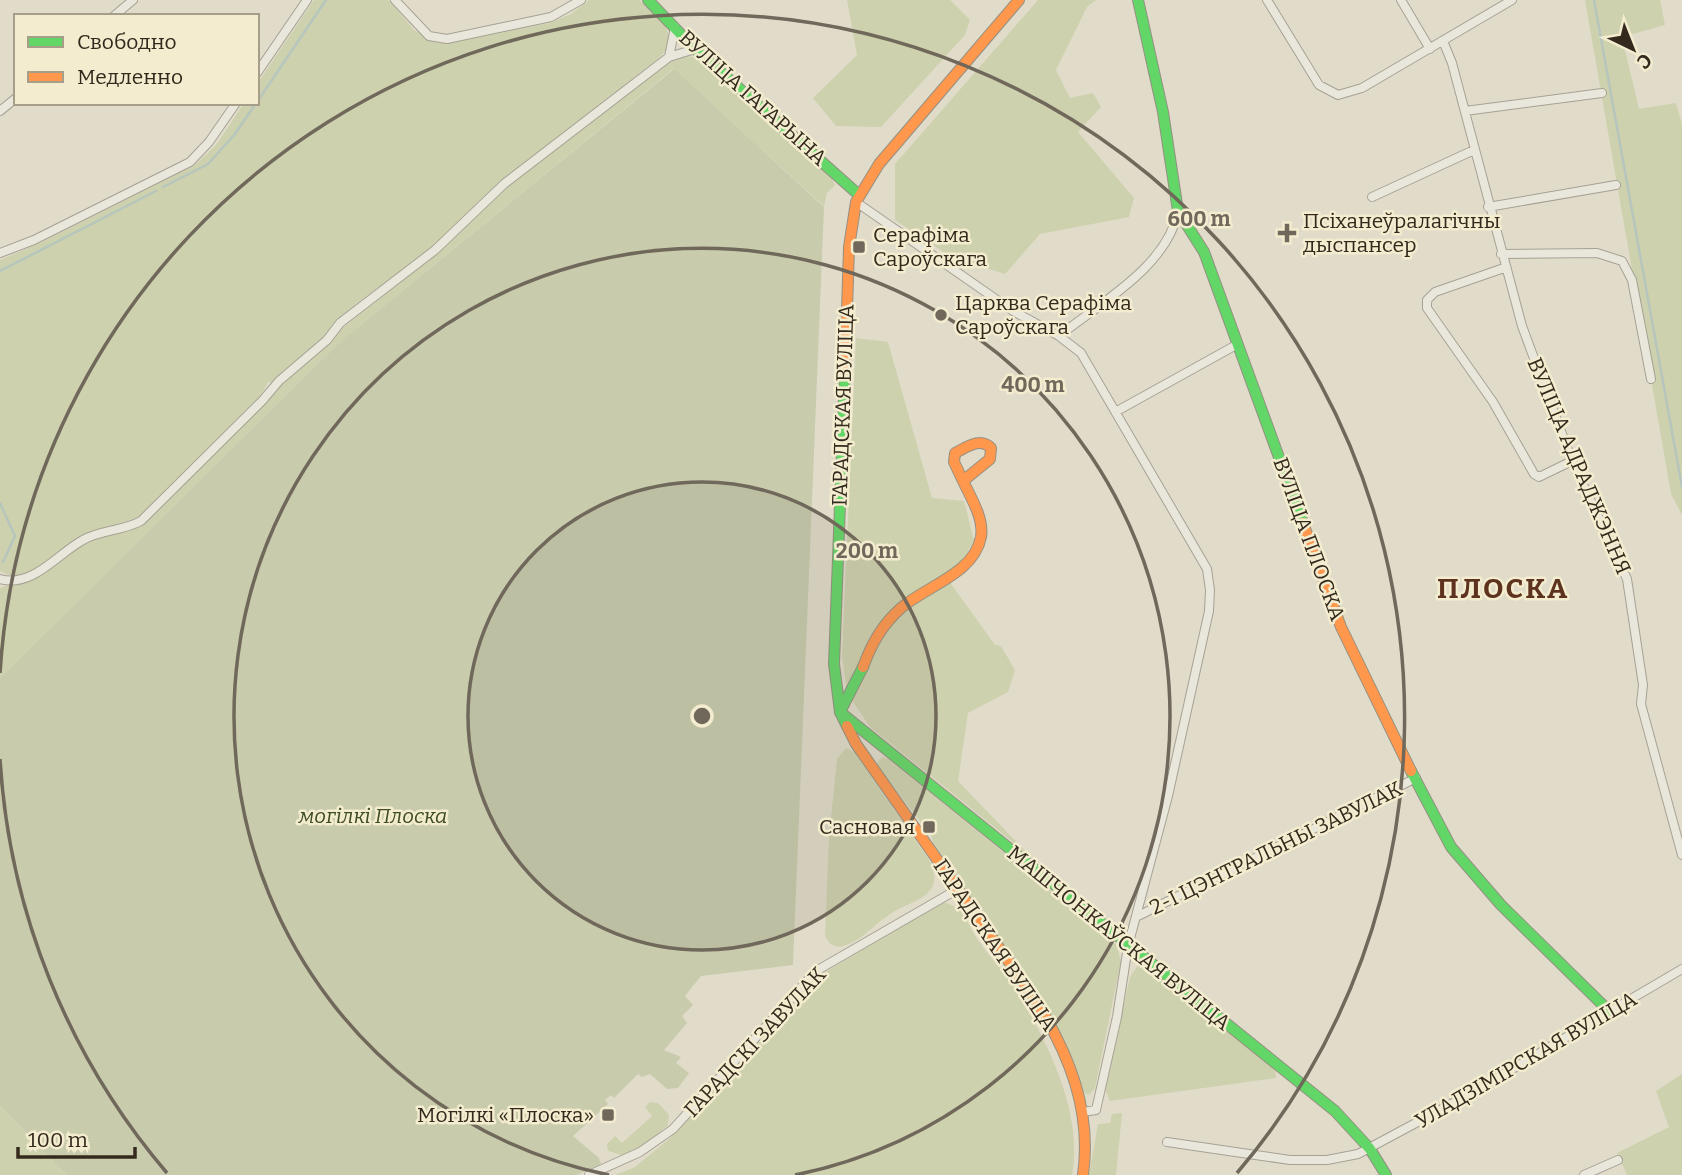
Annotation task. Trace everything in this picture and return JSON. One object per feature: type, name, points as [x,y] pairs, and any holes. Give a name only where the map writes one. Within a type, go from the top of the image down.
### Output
[{"type":"street","points":[[116,14],[133,0]]},
{"type":"street","points":[[259,70],[307,0]]},
{"type":"street","points":[[395,0],[429,36],[447,39],[551,17],[580,0]]},
{"type":"street","name":"ВУЛІЦА ГАГАРЫНА","points":[[648,0],[695,49],[857,199]]},
{"type":"street","name":"ГАРАДСКАЯ ВУЛІЦА","points":[[1020,0],[879,164],[857,199],[849,232],[834,664],[840,712],[866,761],[1048,1019],[1070,1067],[1083,1112],[1087,1142],[1083,1175]]},
{"type":"street","name":"ВУЛІЦА ПЛОСКА","points":[[1138,0],[1163,112],[1178,211],[1204,252],[1341,627],[1364,679],[1451,847],[1468,869],[1610,1012]]},
{"type":"street","points":[[1267,0],[1314,78],[1332,94],[1362,88],[1511,0]]},
{"type":"street","points":[[1401,0],[1430,49]]},
{"type":"street","points":[[669,57],[675,27]]},
{"type":"street","name":"ВУЛІЦА АДРАДЖЭННЯ","points":[[1443,41],[1465,111],[1504,268],[1528,343],[1572,461],[1627,579],[1643,685],[1641,704],[1682,855]]},
{"type":"street","points":[[0,579],[8,581],[28,576],[47,568],[84,539],[129,528],[141,521],[279,381],[327,340],[340,323],[435,250],[504,184],[669,57],[695,49]]},
{"type":"street","points":[[1465,111],[1602,93]]},
{"type":"street","points":[[0,111],[14,100]]},
{"type":"street","points":[[0,253],[34,240],[190,162],[209,142],[235,105]]},
{"type":"street","points":[[1372,197],[1474,150]]},
{"type":"street","points":[[1488,207],[1616,185]]},
{"type":"street","points":[[857,199],[1013,311],[1059,336],[1081,353],[1202,558],[1210,590],[1209,611],[1168,796],[1128,946],[1117,1017],[1096,1110],[1083,1112]]},
{"type":"street","points":[[1059,336],[1151,262],[1172,232],[1178,211]]},
{"type":"street","points":[[1501,254],[1597,253],[1622,261],[1632,280],[1651,379]]},
{"type":"street","points":[[1504,268],[1435,292],[1427,300],[1427,308],[1493,402],[1534,474],[1539,477],[1572,461]]},
{"type":"street","points":[[1117,411],[1238,344]]},
{"type":"street","points":[[840,712],[854,690],[869,650],[884,625],[905,605],[975,558],[981,538],[980,518],[963,481]]},
{"type":"street","name":"МАШЧОНКАЎСКАЯ ВУЛІЦА","points":[[840,712],[1317,1096],[1370,1149],[1386,1175]]},
{"type":"street","name":"2-І ЦЭНТРАЛЬНЫ ЗАВУЛАК","points":[[1136,917],[1416,778]]},
{"type":"street","name":"ГАРАДСКІ ЗАВУЛАК","points":[[589,1175],[640,1152],[673,1129],[816,971],[958,889]]},
{"type":"street","name":"УЛАДЗІМІРСКАЯ ВУЛІЦА","points":[[1167,1142],[1309,1161],[1344,1158],[1370,1149],[1682,969]]},
{"type":"street","points":[[1584,1175],[1618,1160]]},
{"type":"green space","points":[[314,0],[389,0],[414,30],[440,43],[550,23],[571,14],[589,0],[639,0],[660,20],[668,34],[666,50],[659,58],[502,182],[431,249],[357,303],[332,326],[336,333],[399,284],[503,190],[668,62],[684,56],[694,57],[831,177],[835,185],[827,193],[824,206],[673,69],[341,341],[0,678],[0,588],[48,571],[88,541],[141,527],[277,389],[269,381],[255,403],[139,518],[86,534],[45,563],[22,575],[0,571],[0,260],[40,243],[195,165],[216,145],[243,105],[259,105],[259,81]]},
{"type":"green space","points":[[847,0],[950,0],[970,20],[965,35],[881,127],[836,126],[813,98],[857,55]]},
{"type":"green space","points":[[1038,0],[1096,0],[1087,7],[1056,70],[1070,98],[1093,93],[1101,107],[1078,132],[1134,198],[1129,217],[1040,234],[1005,274],[951,257],[895,220],[895,164]]},
{"type":"green space","points":[[1585,0],[1660,0],[1665,25],[1622,37],[1639,109],[1676,103],[1682,124],[1682,515],[1671,494]]},
{"type":"green space","name":"могілкі Плоска","points":[[674,69],[824,207],[793,965],[701,976],[685,996],[693,1005],[682,1016],[687,1023],[664,1050],[681,1057],[676,1063],[689,1073],[678,1088],[667,1089],[650,1074],[642,1077],[638,1074],[614,1098],[611,1095],[605,1100],[608,1104],[573,1136],[599,1158],[601,1164],[577,1175],[67,1175],[0,1106],[0,678],[341,341]]},
{"type":"green space","points":[[856,338],[888,342],[932,498],[964,501],[974,541],[949,581],[995,645],[1001,646],[1015,670],[1008,692],[968,713],[958,781],[1029,855],[870,727],[847,693],[842,655]]},
{"type":"green space","points":[[846,748],[854,752],[931,863],[934,875],[929,892],[889,915],[853,942],[839,947],[830,944],[825,936],[829,838],[837,759]]},
{"type":"green space","points":[[882,757],[889,759],[1116,944],[1121,961],[1095,1088],[1089,1095],[1084,1093],[1064,1043],[935,850],[931,835],[880,770],[877,763]]},
{"type":"green space","points":[[943,902],[960,908],[975,936],[1015,989],[1053,1059],[1073,1129],[1072,1175],[615,1175],[635,1167],[669,1139],[822,974]]},
{"type":"green space","points":[[1139,964],[1148,966],[1275,1069],[1276,1078],[1110,1101],[1105,1089],[1130,977]]},
{"type":"green space","points":[[1682,1074],[1682,1175],[1627,1175],[1617,1153],[1669,1127],[1656,1091]]},
{"type":"green space","points":[[650,1102],[658,1103],[669,1115],[668,1125],[647,1143],[622,1155],[608,1151],[607,1144],[615,1136],[622,1143],[652,1116],[645,1107]]},
{"type":"green space","points":[[0,1106],[5,1112],[67,1175],[0,1175]]},
{"type":"green space","points":[[1122,1113],[1116,1175],[1089,1175],[1098,1124],[1110,1123],[1112,1114]]},
{"type":"waterway","points":[[259,99],[326,0]]},
{"type":"waterway","points":[[1594,0],[1682,487]]},
{"type":"waterway","points":[[163,187],[208,164],[235,134],[255,105]]},
{"type":"waterway","points":[[0,271],[156,191]]},
{"type":"waterway","points":[[0,503],[15,536],[3,562]]},
{"type":"traffic: fast","points":[[648,0],[695,49],[859,195]]},
{"type":"traffic: fast","points":[[1138,0],[1163,112],[1178,211],[1204,252],[1303,523]]},
{"type":"traffic: fast","points":[[845,372],[834,664],[840,712],[847,726]]},
{"type":"traffic: fast","points":[[863,667],[840,712],[1335,1111],[1370,1149],[1386,1175]]},
{"type":"traffic: fast","points":[[1411,771],[1451,847],[1501,905],[1610,1012]]},
{"type":"traffic: slow","points":[[845,372],[849,247],[856,202],[879,164],[1019,0]]},
{"type":"traffic: slow","points":[[863,667],[878,635],[894,614],[959,570],[977,550],[981,523],[963,481],[990,459],[991,448],[978,443],[955,453],[954,462],[963,481]]},
{"type":"traffic: slow","points":[[1303,523],[1341,627],[1411,771]]},
{"type":"traffic: slow","points":[[847,726],[856,744],[1047,1020],[1068,1062],[1081,1105],[1085,1151],[1083,1175]]},
{"type":"place","name":"Псіханеўралагічны дыспансер","points":[[1287,233]]},
{"type":"place","name":"Серафіма Сароўскага","points":[[859,247]]},
{"type":"place","name":"Царква Серафіма Сароўскага","points":[[941,315]]},
{"type":"place","name":"Сасновая","points":[[929,827]]},
{"type":"place","name":"Могілкі «Плоска»","points":[[608,1115]]},
{"type":"district","name":"ПЛОСКА","points":[[1503,588]]}]
